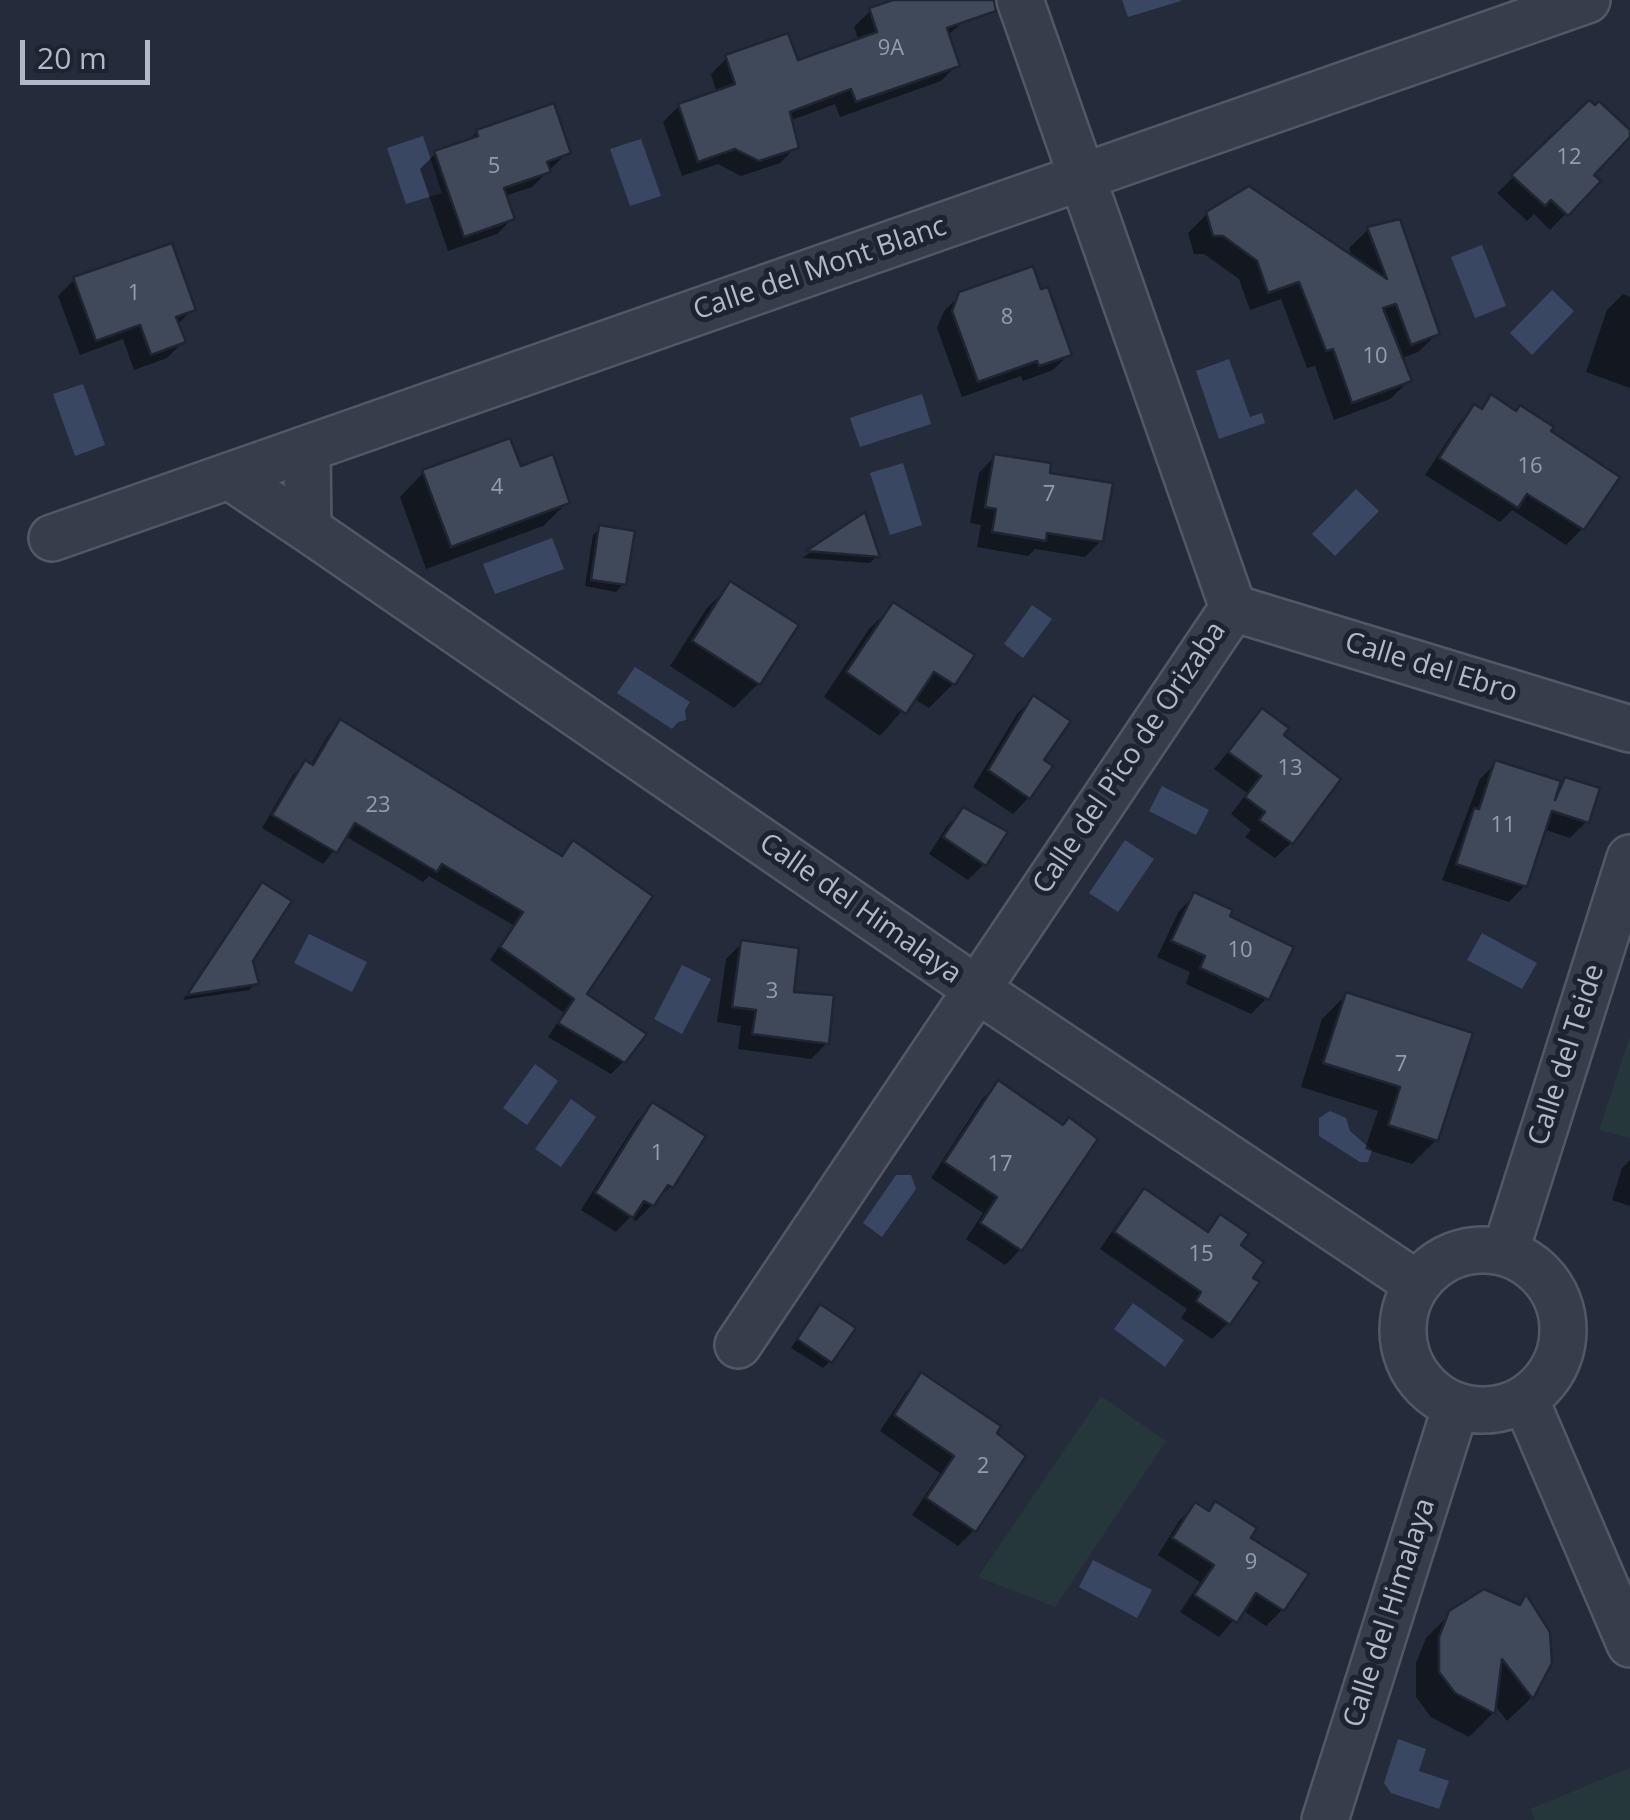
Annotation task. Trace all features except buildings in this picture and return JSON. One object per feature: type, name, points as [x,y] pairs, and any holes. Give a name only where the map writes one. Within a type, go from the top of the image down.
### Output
[{"type":"street","name":"Calle del Pico de Orizaba","points":[[738,1345],[1232,608],[1020,0]]},
{"type":"street","name":"Calle del Mont Blanc","points":[[52,538],[1587,0]]},
{"type":"street","points":[[306,449],[308,529]]},
{"type":"street","name":"Calle del Himalaya","points":[[229,476],[974,988],[1417,1284]]},
{"type":"street","name":"Calle del Ebro","points":[[1232,608],[1630,729]]},
{"type":"street","name":"Calle del Teide","points":[[1505,1253],[1630,858]]},
{"type":"street","points":[[1480,1250],[1505,1253],[1529,1264],[1548,1282],[1560,1306],[1564,1332],[1559,1358],[1546,1381],[1525,1399],[1504,1408],[1480,1411],[1456,1406],[1430,1392],[1412,1368],[1403,1340],[1404,1311],[1417,1284],[1434,1266],[1456,1254],[1480,1250]]},
{"type":"street","points":[[1525,1399],[1630,1644]]},
{"type":"street","name":"Calle del Himalaya","points":[[1324,1820],[1456,1406]]},
{"type":"shaded area","points":[[1630,1036],[1630,1138],[1599,1130]]},
{"type":"shaded area","points":[[1101,1396],[1166,1441],[1055,1607],[978,1577]]},
{"type":"shaded area","points":[[1630,1768],[1630,1820],[1535,1820],[1530,1809]]},
{"type":"water","points":[[1122,0],[1180,0],[1181,1],[1128,17]]},
{"type":"water","points":[[423,136],[442,193],[406,204],[387,148]]},
{"type":"water","points":[[641,139],[661,196],[630,206],[610,149]]},
{"type":"water","points":[[1482,245],[1506,306],[1475,318],[1451,257]]},
{"type":"water","points":[[1552,290],[1574,311],[1532,355],[1510,333]]},
{"type":"water","points":[[1229,359],[1250,417],[1262,413],[1265,423],[1219,439],[1196,371]]},
{"type":"water","points":[[83,384],[105,445],[75,456],[53,394]]},
{"type":"water","points":[[922,394],[931,424],[860,447],[850,418]]},
{"type":"water","points":[[903,463],[922,525],[890,535],[870,473]]},
{"type":"water","points":[[1356,489],[1379,511],[1335,556],[1312,534]]},
{"type":"water","points":[[552,538],[564,569],[495,594],[483,564]]},
{"type":"water","points":[[1032,605],[1052,619],[1023,658],[1004,644]]},
{"type":"water","points":[[635,667],[690,702],[685,710],[686,720],[672,729],[617,693]]},
{"type":"water","points":[[1162,786],[1209,810],[1196,835],[1149,811]]},
{"type":"water","points":[[1125,840],[1154,859],[1118,912],[1089,893]]},
{"type":"water","points":[[1482,933],[1537,963],[1522,989],[1467,960]]},
{"type":"water","points":[[309,934],[367,962],[352,992],[294,963]]},
{"type":"water","points":[[682,965],[711,979],[682,1034],[654,1019]]},
{"type":"water","points":[[535,1064],[558,1081],[527,1125],[503,1108]]},
{"type":"water","points":[[571,1099],[596,1117],[561,1167],[535,1149]]},
{"type":"water","points":[[1330,1111],[1346,1118],[1350,1131],[1372,1150],[1368,1162],[1360,1162],[1319,1136],[1319,1118]]},
{"type":"water","points":[[896,1175],[911,1175],[916,1189],[882,1237],[863,1223]]},
{"type":"water","points":[[1133,1303],[1184,1340],[1165,1367],[1114,1329]]},
{"type":"water","points":[[1093,1560],[1152,1590],[1137,1618],[1079,1587]]},
{"type":"water","points":[[1398,1739],[1426,1749],[1419,1771],[1449,1781],[1439,1809],[1391,1793],[1384,1783]]}]
